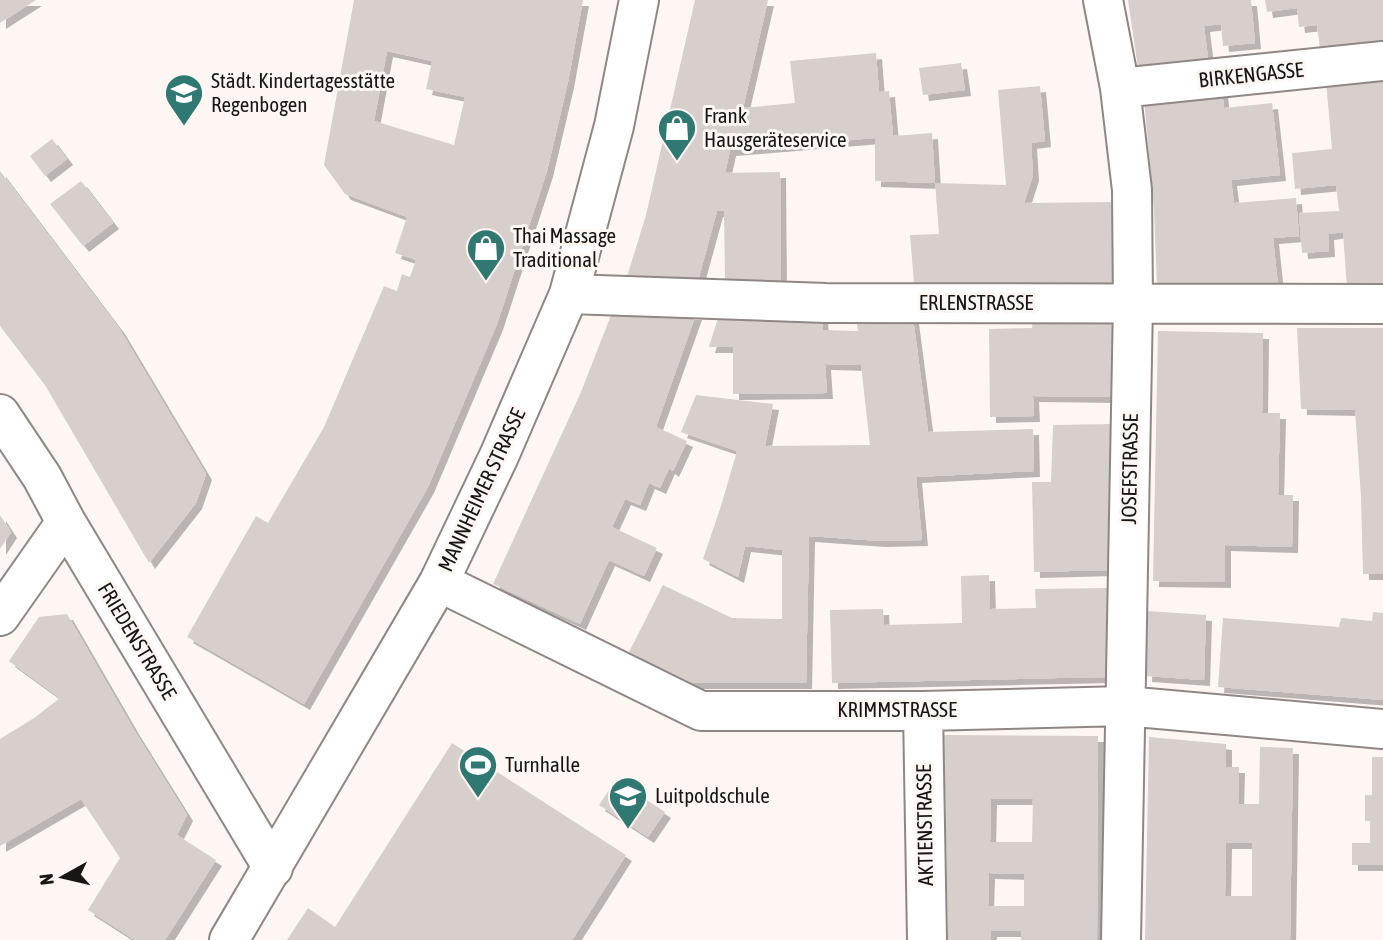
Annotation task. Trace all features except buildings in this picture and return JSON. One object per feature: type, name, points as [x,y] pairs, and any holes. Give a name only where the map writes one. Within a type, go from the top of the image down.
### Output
[{"type":"street","name":"MANNHEIMER STRASSE","points":[[229,940],[439,582],[499,456],[569,294],[614,126],[639,0]]},
{"type":"street","name":"JOSEFSTRASSE","points":[[1103,0],[1120,89],[1132,190],[1133,304],[1121,940]]},
{"type":"street","name":"BIRKENGASSE","points":[[1120,89],[1383,61]]},
{"type":"street","name":"ERLENSTRASSE","points":[[569,294],[826,303],[1383,304]]},
{"type":"street","name":"FRIEDENSTRASSE","points":[[0,414],[42,477],[66,522],[273,868]]},
{"type":"street","points":[[0,616],[66,522]]},
{"type":"street","name":"KRIMMSTRASSE","points":[[439,582],[701,711],[923,711],[1125,706],[1383,729]]},
{"type":"street","name":"AKTIENSTRASSE","points":[[923,711],[927,940]]},
{"type":"place","name":"Städt. Kindertagesstätte Regenbogen","points":[[184,127]]},
{"type":"place","name":"Frank Hausgeräteservice","points":[[677,162]]},
{"type":"place","name":"Thai Massage Traditional","points":[[486,282]]},
{"type":"place","name":"Turnhalle","points":[[478,799]]},
{"type":"place","name":"Luitpoldschule","points":[[628,830]]}]
